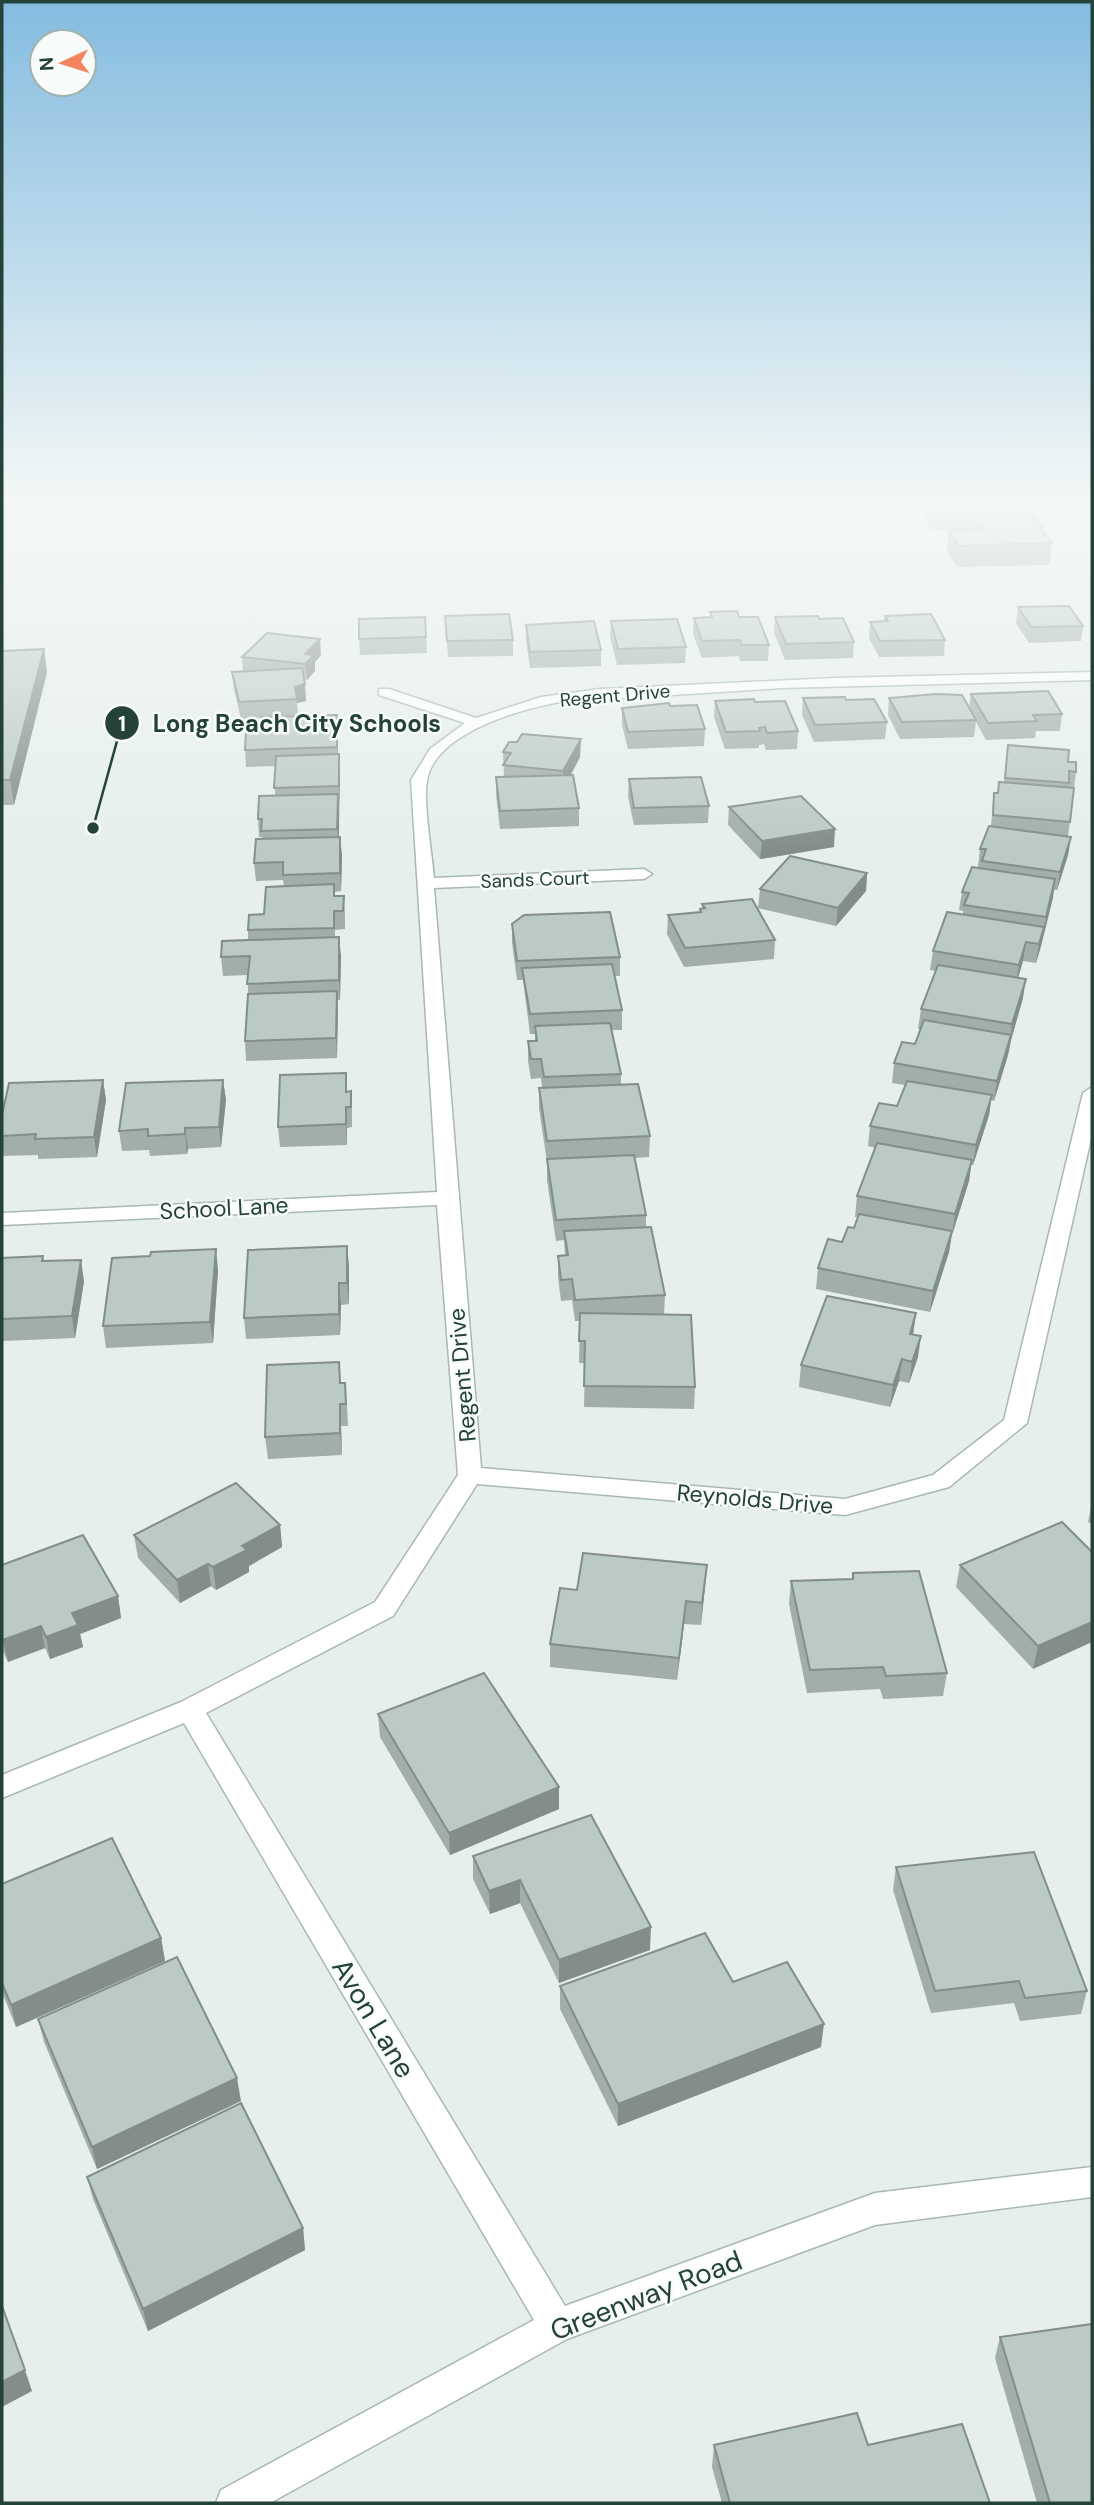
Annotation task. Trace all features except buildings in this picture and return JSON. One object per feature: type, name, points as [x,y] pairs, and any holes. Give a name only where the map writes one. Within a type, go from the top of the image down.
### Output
[{"type":"street","name":"Regent Drive","points":[[2,1787],[190,1709],[384,1609],[470,1475],[447,1198],[419,780],[434,750],[478,723],[523,705],[581,696],[714,687],[1092,676]]},
{"type":"street","points":[[384,692],[478,723]]},
{"type":"street","name":"Sands Court","points":[[426,883],[644,874]]},
{"type":"street","name":"Reynolds Drive","points":[[470,1475],[845,1507],[941,1481],[1015,1423],[1092,1093]]},
{"type":"street","name":"School Lane","points":[[2,1219],[447,1198]]},
{"type":"street","name":"Avon Lane","points":[[190,1709],[557,2326]]},
{"type":"street","name":"Greenway Road","points":[[234,2503],[557,2326],[875,2209],[1092,2182]]},
{"type":"place","name":"Long Beach City Schools","points":[[93,828]]}]
